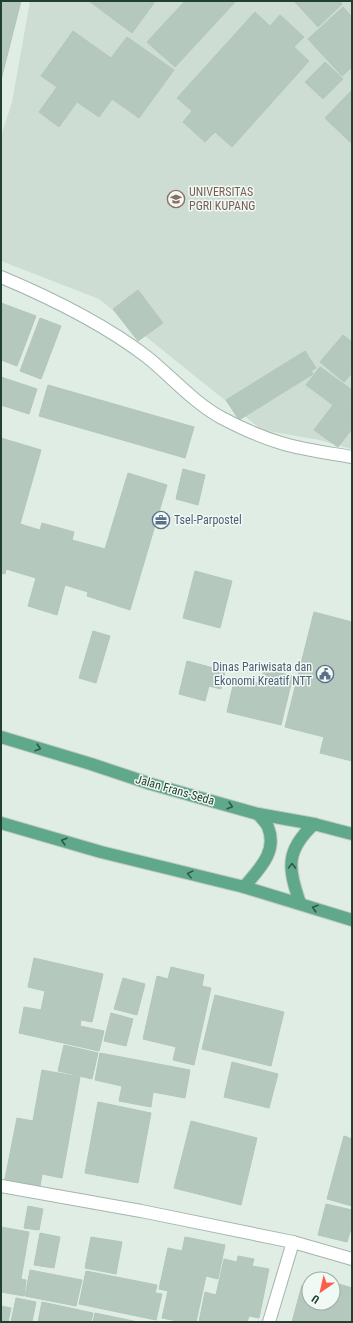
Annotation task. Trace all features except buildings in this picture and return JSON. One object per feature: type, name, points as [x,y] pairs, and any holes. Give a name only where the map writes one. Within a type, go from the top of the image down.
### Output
[{"type":"main road","name":"Jalan Frans-Seda","points":[[1,737],[151,784],[258,814],[314,824],[352,834]]},
{"type":"main road","points":[[244,887],[262,867],[269,854],[271,840],[267,826],[258,814]]},
{"type":"main road","points":[[1,823],[101,852],[244,887],[352,920]]},
{"type":"main road","points":[[300,903],[293,884],[291,870],[293,851],[297,842],[314,824]]},
{"type":"street","points":[[1,277],[35,291],[102,328],[146,356],[175,380],[199,403],[221,418],[246,430],[281,443],[352,457]]},
{"type":"street","points":[[1,1186],[293,1242],[352,1259]]},
{"type":"street","points":[[269,1322],[293,1242]]},
{"type":"shaded area","name":"UNIVERSITAS PGRI KUPANG","points":[[30,1],[352,1],[352,449],[319,440],[262,430],[99,299],[1,261],[1,136],[12,102]]},
{"type":"place","name":"UNIVERSITAS PGRI KUPANG","points":[[176,199]]},
{"type":"place","name":"Tsel-Parpostel","points":[[161,520]]},
{"type":"place","name":"Dinas Pariwisata dan Ekonomi Kreatif NTT","points":[[325,674]]}]
